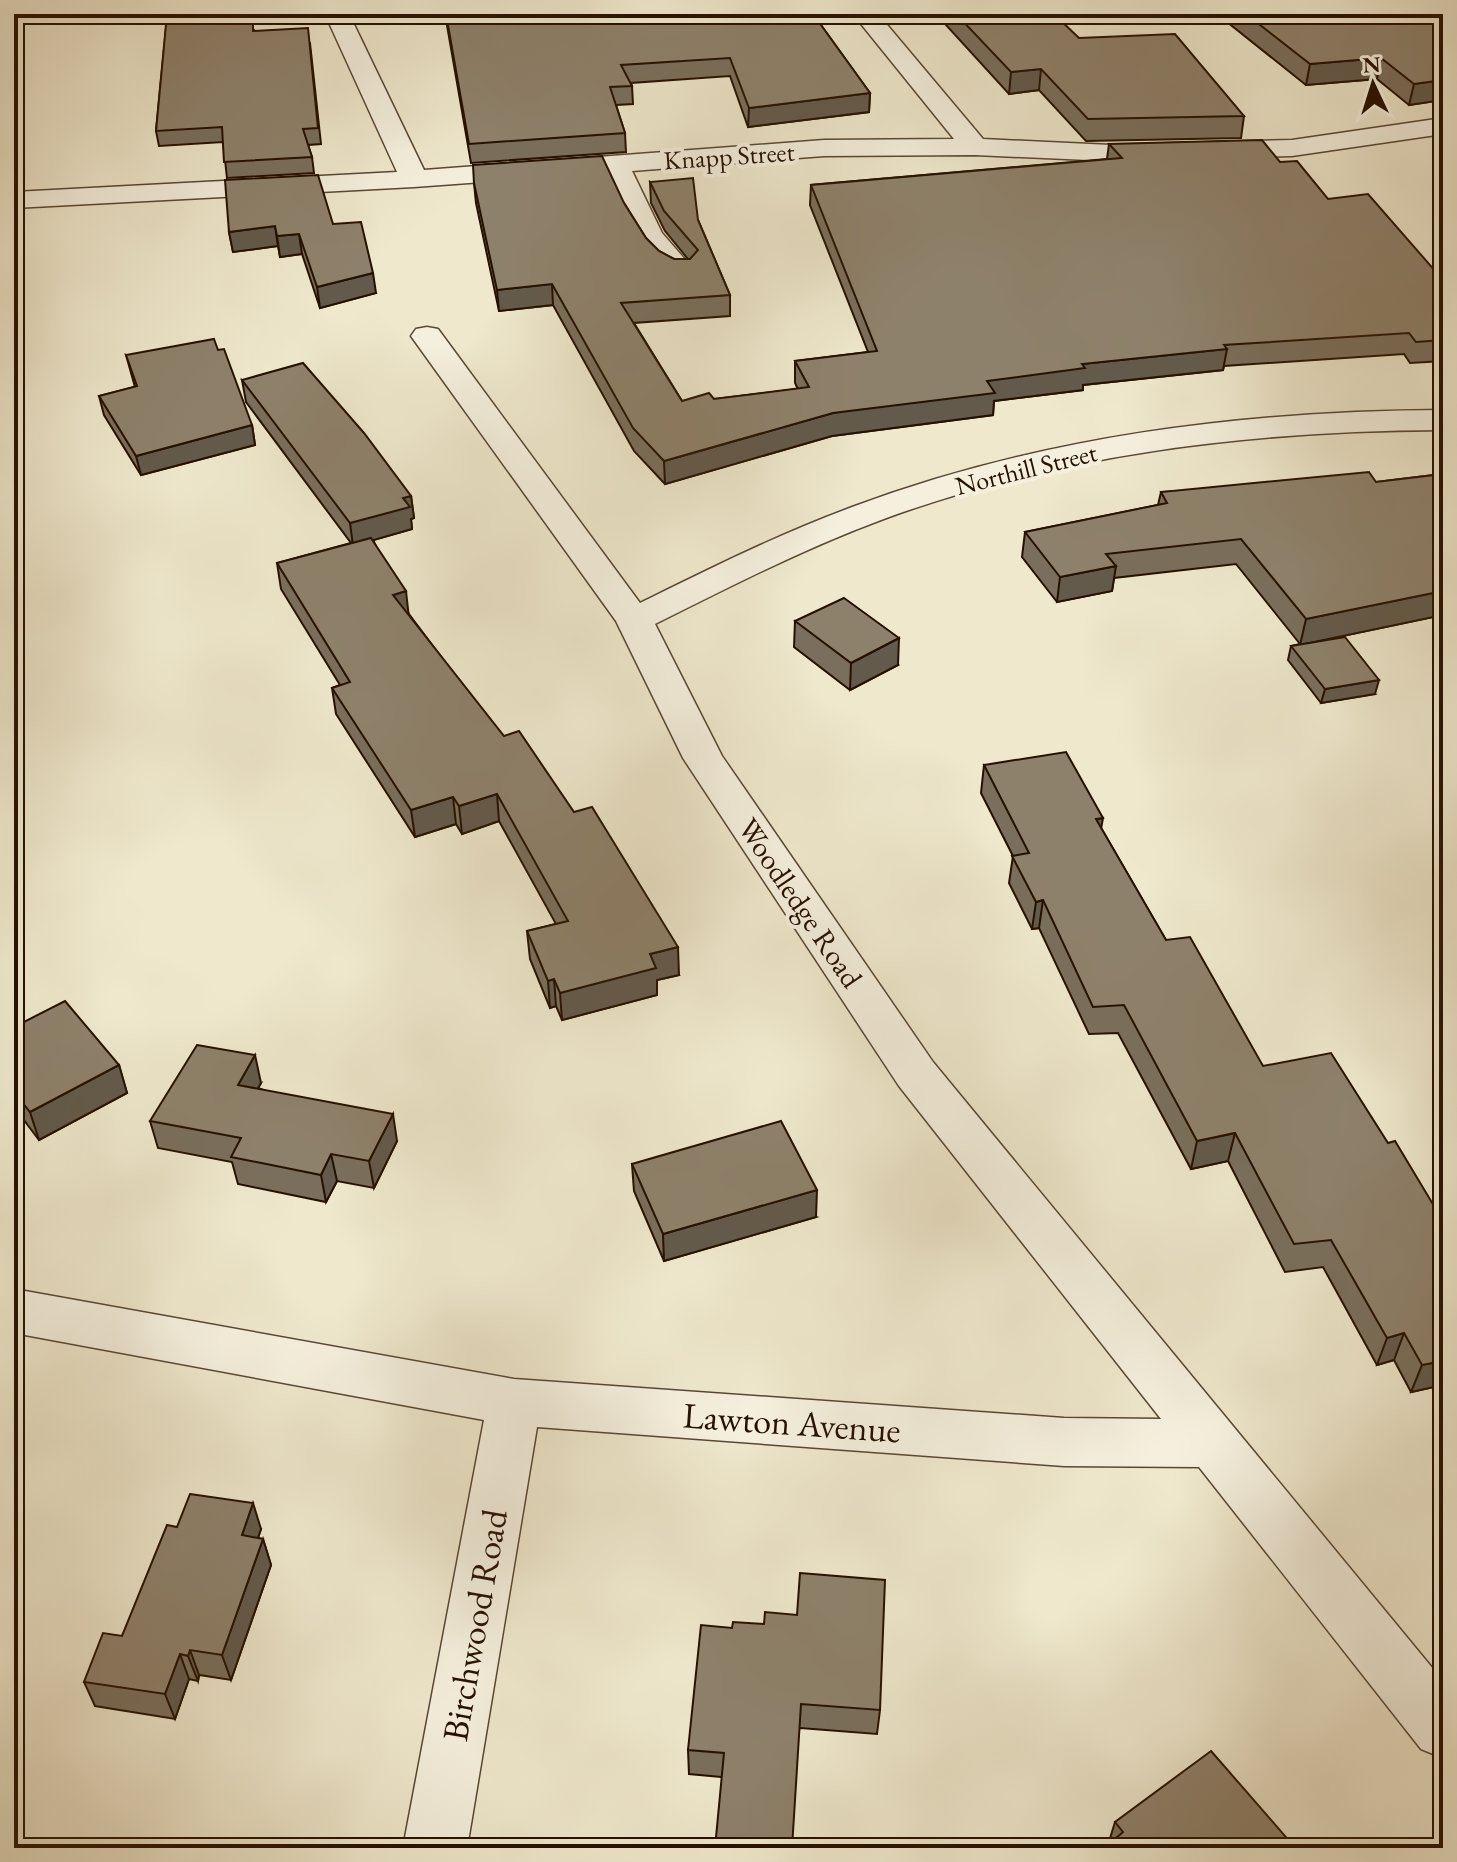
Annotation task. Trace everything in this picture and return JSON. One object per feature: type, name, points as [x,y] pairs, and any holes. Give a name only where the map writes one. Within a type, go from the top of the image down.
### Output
[{"type":"street","points":[[337,14],[414,179]]},
{"type":"street","points":[[865,14],[975,147]]},
{"type":"street","name":"Knapp Street","points":[[14,200],[414,179],[824,148],[975,147],[1111,153],[1292,148],[1443,126]]},
{"type":"street","points":[[615,164],[640,225],[656,249],[680,271]]},
{"type":"street","name":"Woodledge Road","points":[[427,336],[634,620],[703,758],[916,1074],[1213,1443]]},
{"type":"street","name":"Northill Street","points":[[634,620],[793,543],[892,505],[972,480],[1091,452],[1202,433],[1443,420]]},
{"type":"street","name":"Lawton Avenue","points":[[14,1311],[514,1402],[1064,1442],[1213,1443]]},
{"type":"street","name":"Birchwood Road","points":[[435,1848],[514,1402]]},
{"type":"street","points":[[1213,1443],[1443,1728]]},
{"type":"building","points":[[167,14],[253,16],[253,31],[308,28],[318,128],[303,129],[312,157],[224,162],[222,127],[156,131]]},
{"type":"building","points":[[446,14],[813,14],[870,93],[749,108],[730,58],[621,65],[632,86],[610,87],[625,133],[469,144]]},
{"type":"building","points":[[956,14],[1026,14],[1032,19],[1057,17],[1079,38],[1175,34],[1244,116],[1088,119],[1041,69],[1011,72]]},
{"type":"building","points":[[1246,14],[1431,14],[1443,20],[1443,80],[1414,84],[1381,58],[1310,64]]},
{"type":"building","points":[[1262,140],[1280,162],[1297,161],[1328,199],[1368,194],[1443,280],[1443,340],[1416,342],[1409,333],[1224,345],[1227,349],[1082,364],[1085,368],[987,381],[995,393],[833,413],[664,461],[633,428],[552,284],[497,290],[474,183],[473,165],[602,156],[624,203],[646,238],[659,251],[674,259],[690,259],[698,250],[664,211],[650,182],[693,178],[698,220],[730,295],[621,303],[682,401],[709,393],[714,399],[809,387],[795,361],[877,351],[811,185],[1122,158],[1109,144]]},
{"type":"building","points":[[318,175],[333,224],[361,222],[373,273],[317,287],[299,234],[277,236],[275,226],[229,232],[225,180]]},
{"type":"building","points":[[214,339],[218,350],[224,349],[252,425],[136,456],[99,396],[137,386],[126,355]]},
{"type":"building","points":[[303,363],[364,433],[411,496],[403,498],[410,507],[350,523],[242,380]]},
{"type":"building","points":[[1369,472],[1376,482],[1443,474],[1443,591],[1306,619],[1241,539],[1106,554],[1116,566],[1060,577],[1025,532],[1167,503],[1161,492]]},
{"type":"building","points":[[371,538],[406,591],[393,595],[504,736],[519,731],[574,812],[592,807],[678,947],[650,954],[656,968],[560,993],[554,979],[548,981],[527,931],[568,921],[497,794],[459,806],[453,797],[411,810],[332,688],[350,682],[277,563]]},
{"type":"building","points":[[844,598],[899,638],[851,663],[795,621]]},
{"type":"building","points":[[1345,637],[1379,680],[1325,689],[1291,646]]},
{"type":"building","points":[[1066,752],[1103,818],[1096,819],[1166,940],[1190,937],[1263,1066],[1331,1053],[1388,1143],[1395,1141],[1443,1221],[1443,1361],[1422,1365],[1404,1333],[1387,1338],[1331,1240],[1294,1244],[1235,1133],[1197,1141],[1124,1005],[1093,1007],[1043,900],[1036,902],[1012,856],[1029,853],[984,765]]},
{"type":"building","points":[[65,1001],[119,1065],[30,1112],[14,1092],[14,1027]]},
{"type":"building","points":[[197,1045],[255,1055],[238,1085],[393,1114],[369,1161],[331,1154],[321,1175],[231,1157],[241,1138],[150,1121]]},
{"type":"building","points":[[781,1121],[817,1190],[663,1234],[632,1164]]},
{"type":"building","points":[[190,1494],[253,1503],[242,1535],[263,1539],[222,1655],[190,1650],[188,1656],[180,1654],[165,1694],[84,1682],[103,1633],[122,1636],[167,1525],[177,1527]]},
{"type":"building","points":[[800,1573],[885,1580],[880,1710],[801,1704],[792,1848],[715,1848],[724,1753],[688,1750],[701,1625],[732,1628],[733,1622],[764,1624],[765,1612],[797,1615]]},
{"type":"building","points":[[1211,1751],[1292,1844],[1287,1848],[1110,1848],[1108,1845],[1123,1832],[1115,1822]]}]
